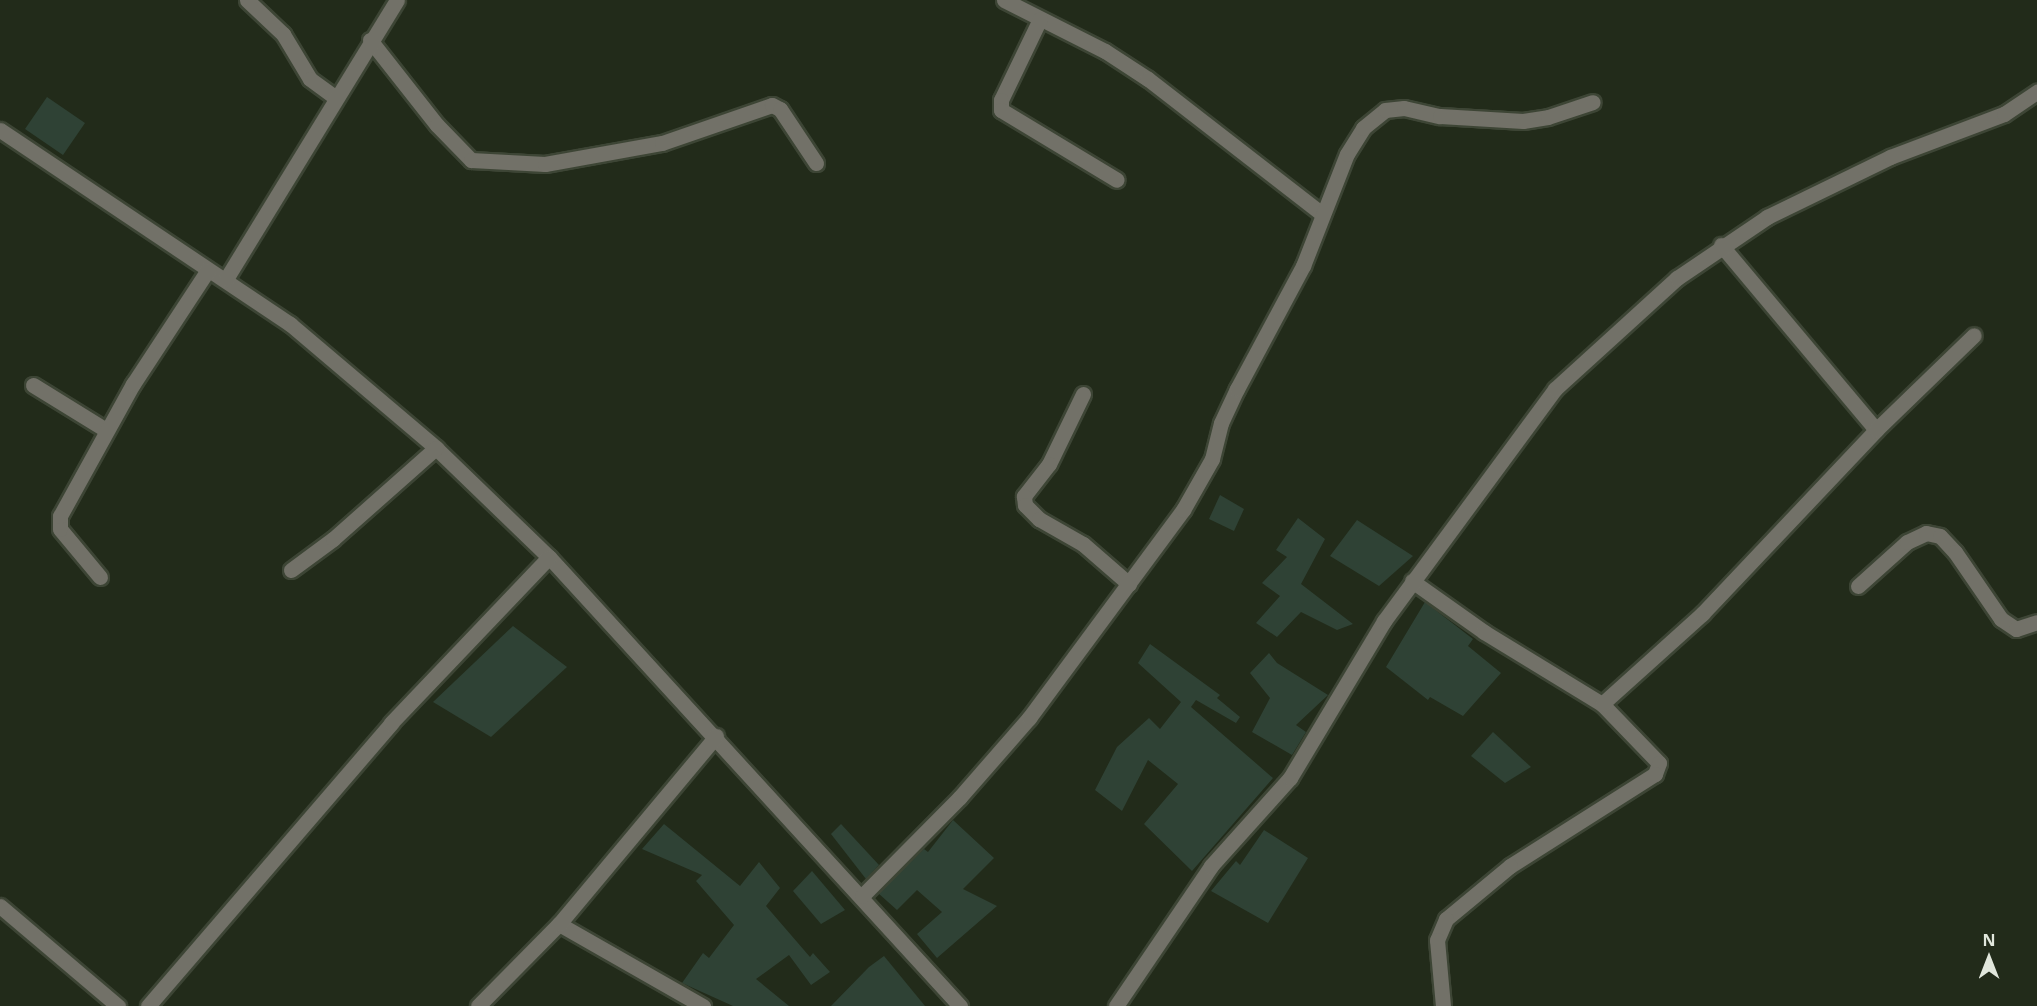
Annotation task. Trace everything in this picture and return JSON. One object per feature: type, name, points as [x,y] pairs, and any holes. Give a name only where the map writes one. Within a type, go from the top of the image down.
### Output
[{"type":"street","points":[[247,0],[283,34],[310,79],[336,98]]},
{"type":"street","points":[[226,279],[370,40],[397,0]]},
{"type":"street","points":[[1004,0],[1105,51],[1148,79],[1322,214]]},
{"type":"street","points":[[1040,20],[1001,100],[1001,110],[1117,180]]},
{"type":"street","points":[[370,40],[437,125],[471,160],[545,164],[662,143],[771,105],[780,109],[816,163]]},
{"type":"street","points":[[1116,1006],[1210,866],[1290,778],[1366,650],[1412,581],[1555,389],[1624,324],[1721,245],[1818,189],[1890,157],[2004,114],[2037,92]]},
{"type":"street","points":[[862,896],[960,797],[1029,718],[1183,510],[1212,459],[1221,423],[1304,266],[1322,214],[1347,154],[1363,128],[1385,110],[1404,108],[1440,116],[1522,121],[1548,117],[1593,102]]},
{"type":"street","points":[[0,130],[208,270],[226,279],[290,324],[436,448],[549,557],[716,736],[960,1006]]},
{"type":"street","points":[[1721,245],[1876,430]]},
{"type":"street","points":[[100,577],[60,529],[59,523],[106,430],[208,270]]},
{"type":"street","points":[[1602,704],[1702,614],[1876,430],[1974,335]]},
{"type":"street","points":[[33,385],[106,430]]},
{"type":"street","points":[[1083,394],[1050,464],[1024,496],[1025,505],[1039,519],[1083,544],[1129,584]]},
{"type":"street","points":[[291,570],[333,539],[436,448]]},
{"type":"street","points":[[1858,586],[1907,542],[1926,533],[1940,536],[1955,552],[2001,619],[2016,629],[2037,622]]},
{"type":"street","points":[[148,1006],[391,723],[549,557]]},
{"type":"street","points":[[1412,581],[1493,638],[1602,704],[1658,759],[1659,768],[1510,866],[1446,919],[1437,940],[1443,1006]]},
{"type":"street","points":[[477,1006],[559,924],[716,736]]},
{"type":"street","points":[[0,906],[118,1006]]},
{"type":"street","points":[[559,924],[703,1006]]},
{"type":"building","points":[[47,97],[85,123],[63,155],[25,129]]},
{"type":"building","points":[[1220,495],[1244,509],[1234,531],[1209,519]]},
{"type":"building","points":[[1298,518],[1325,539],[1301,584],[1353,624],[1337,630],[1301,612],[1277,637],[1256,623],[1280,596],[1262,583],[1287,557],[1276,550]]},
{"type":"building","points":[[1357,520],[1413,556],[1379,586],[1330,556]]},
{"type":"building","points":[[1425,602],[1473,639],[1468,646],[1501,673],[1463,716],[1430,697],[1428,700],[1386,667]]},
{"type":"building","points":[[513,626],[567,667],[491,737],[433,702]]},
{"type":"building","points":[[1150,644],[1220,695],[1217,698],[1240,717],[1236,723],[1196,700],[1191,707],[1273,778],[1192,871],[1144,824],[1178,784],[1148,760],[1122,811],[1095,790],[1117,747],[1149,718],[1160,729],[1181,702],[1138,663]]},
{"type":"building","points":[[1269,653],[1277,663],[1328,695],[1296,725],[1306,732],[1292,755],[1252,732],[1270,698],[1250,673]]},
{"type":"building","points":[[1493,732],[1531,767],[1505,783],[1471,756]]},
{"type":"building","points":[[953,820],[994,858],[963,889],[997,906],[937,958],[917,934],[942,912],[917,890],[897,910],[878,893],[924,849],[928,852]]},
{"type":"building","points":[[664,824],[740,886],[759,862],[780,888],[766,906],[810,957],[813,953],[830,972],[811,985],[789,955],[756,979],[789,1006],[733,1006],[682,983],[703,953],[709,958],[734,925],[696,881],[702,875],[642,849]]},
{"type":"building","points":[[841,824],[879,865],[866,879],[831,834]]},
{"type":"building","points":[[1264,830],[1308,858],[1268,923],[1211,891],[1236,861],[1240,865]]},
{"type":"building","points":[[812,871],[845,910],[821,924],[793,891]]},
{"type":"building","points":[[884,956],[925,1006],[831,1006],[869,967]]}]
